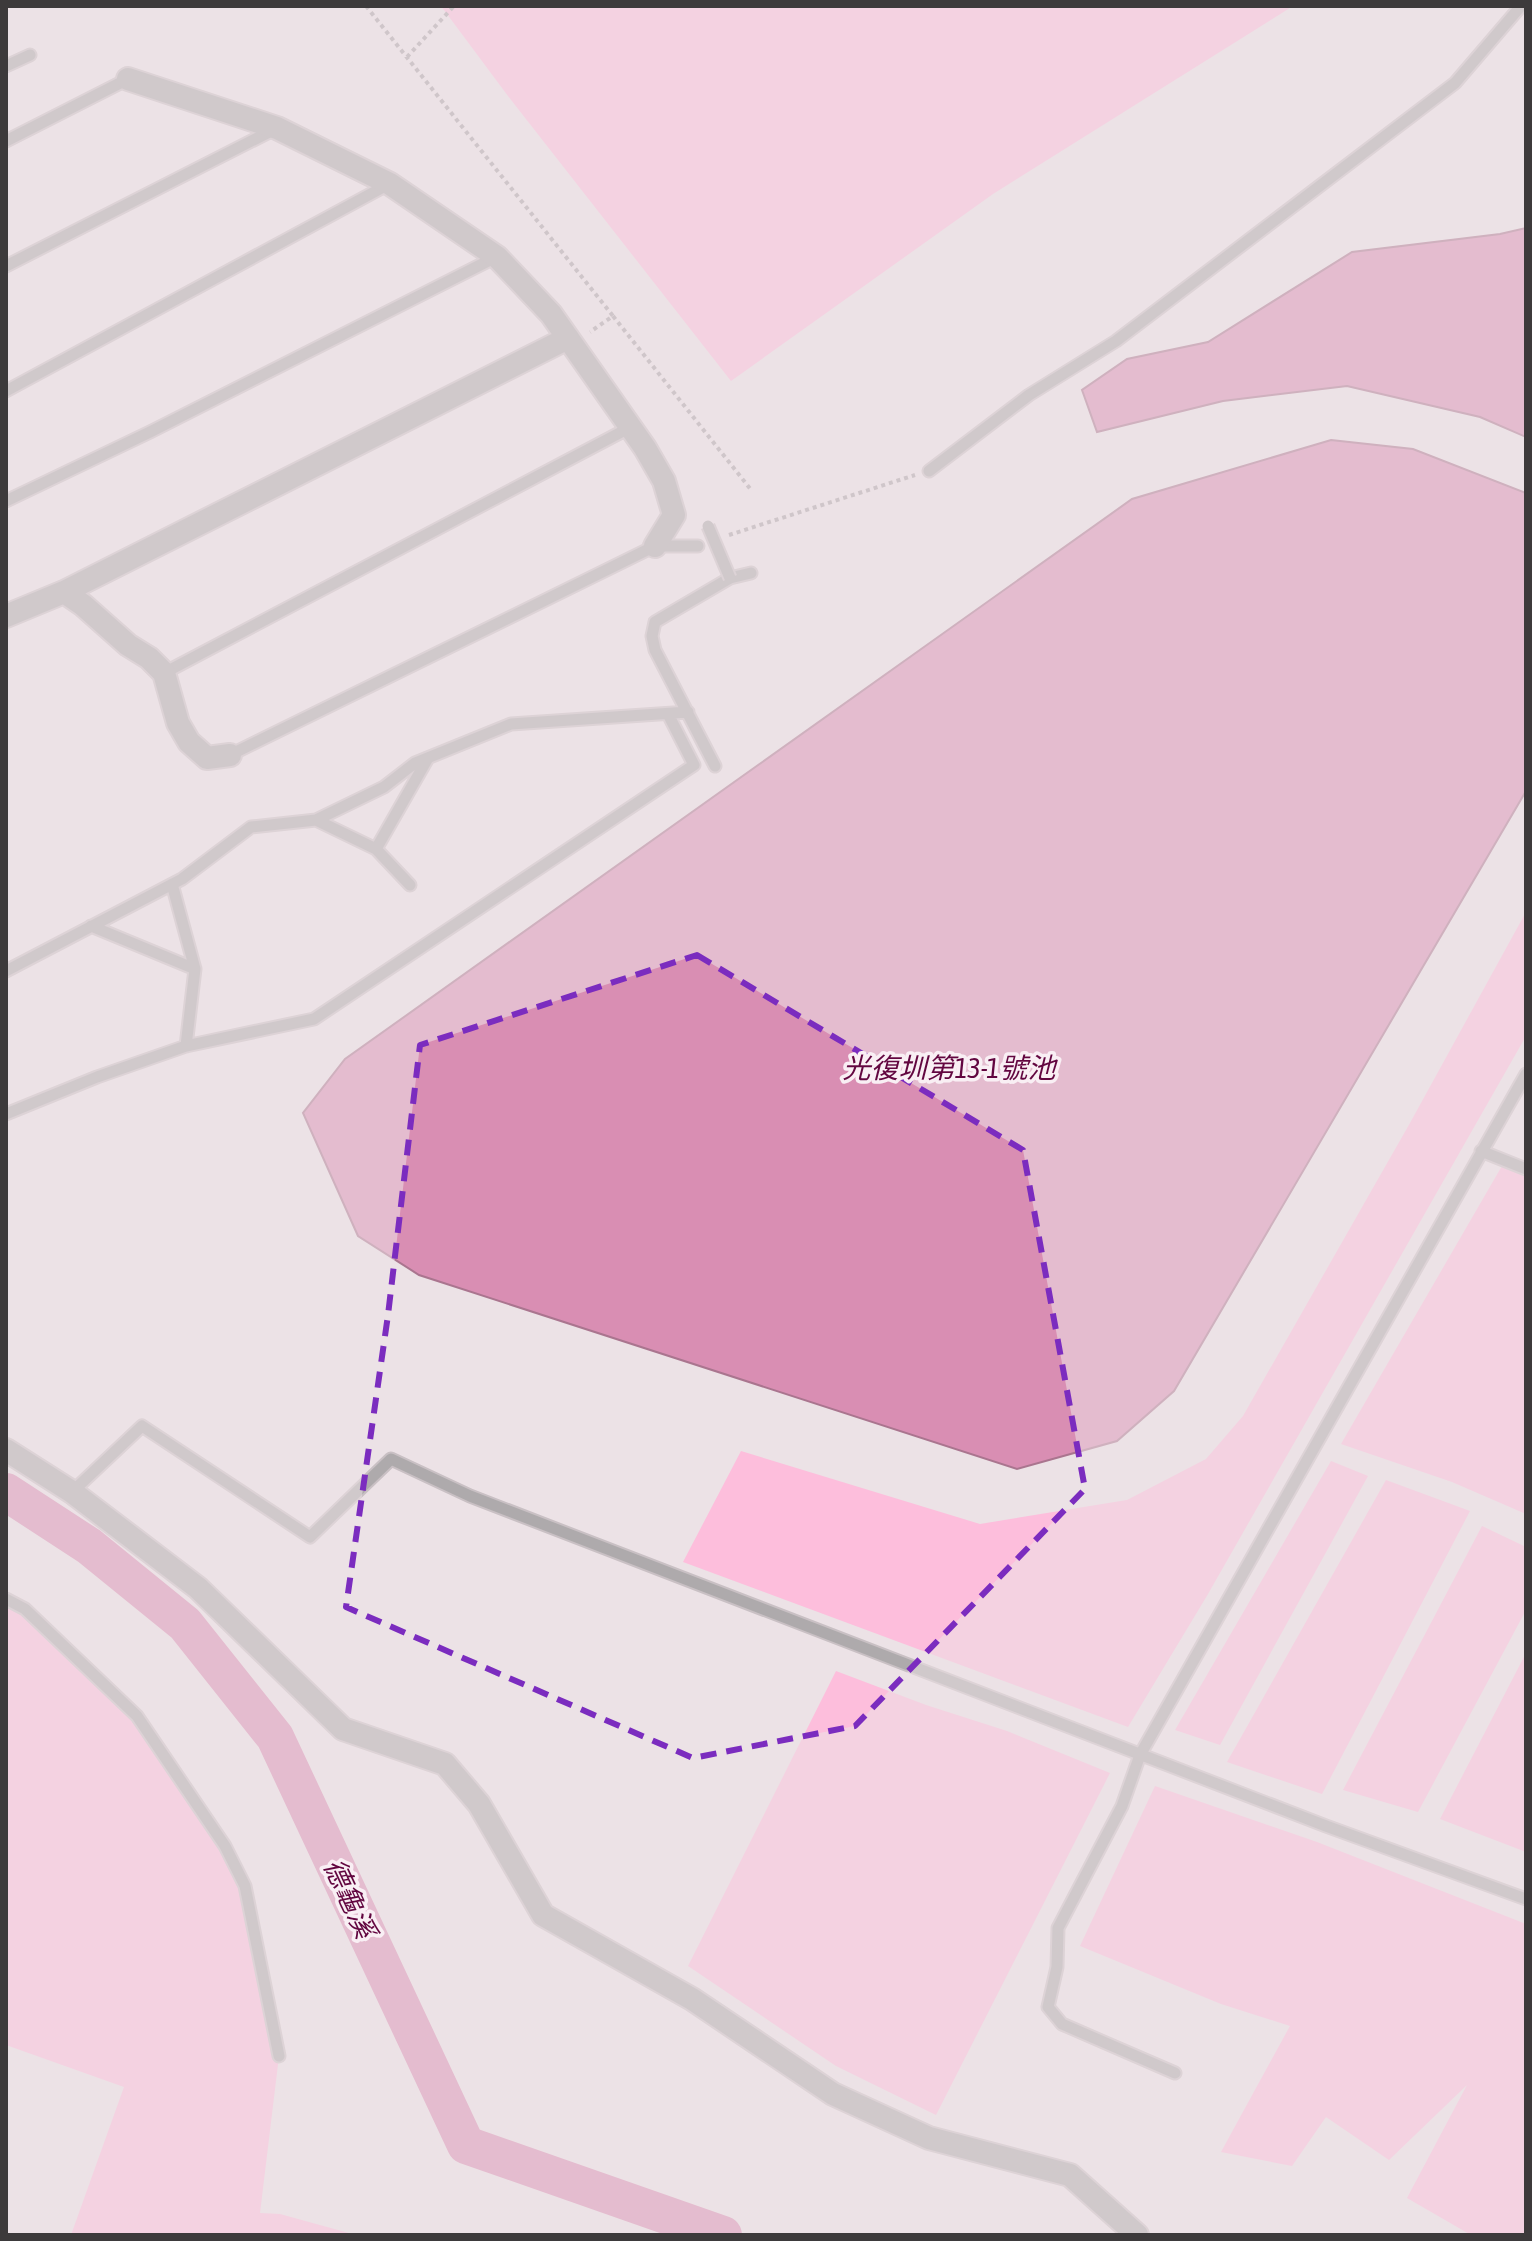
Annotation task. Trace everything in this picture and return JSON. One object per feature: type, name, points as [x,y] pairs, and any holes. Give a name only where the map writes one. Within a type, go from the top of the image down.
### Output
[{"type":"street","points":[[128,79],[277,128],[390,184],[497,257],[551,314],[645,448],[664,481],[674,515],[655,546]]},
{"type":"street","points":[[6,616],[64,592],[568,338]]},
{"type":"street","points":[[64,592],[164,673],[178,723],[189,742],[207,758],[230,755]]},
{"type":"street","points":[[6,1450],[72,1492],[198,1588],[343,1729],[445,1764],[479,1804],[543,1915],[692,1999],[833,2094],[929,2138],[1070,2175],[1137,2235]]},
{"type":"lane","points":[[929,471],[1029,395],[1116,341],[1455,83],[1521,6]]},
{"type":"lane","points":[[6,66],[30,55]]},
{"type":"lane","points":[[6,141],[128,79]]},
{"type":"lane","points":[[6,266],[277,128]]},
{"type":"lane","points":[[6,391],[390,184]]},
{"type":"lane","points":[[6,501],[497,257]]},
{"type":"lane","points":[[164,673],[629,428]]},
{"type":"lane","points":[[708,526],[730,578]]},
{"type":"lane","points":[[230,755],[655,546],[698,546]]},
{"type":"lane","points":[[715,766],[655,650],[652,636],[655,622],[730,578],[751,573]]},
{"type":"lane","points":[[6,971],[172,884],[251,827],[316,820],[384,787],[415,763],[511,724],[688,712]]},
{"type":"lane","points":[[6,1114],[97,1077],[186,1046],[314,1019],[694,765],[668,714]]},
{"type":"lane","points":[[376,849],[429,757]]},
{"type":"lane","points":[[316,820],[376,849],[410,885]]},
{"type":"lane","points":[[172,884],[195,969],[186,1046]]},
{"type":"lane","points":[[91,926],[195,969]]},
{"type":"lane","points":[[1175,2073],[1062,2024],[1048,2007],[1057,1967],[1058,1928],[1122,1806],[1140,1755],[1526,1074]]},
{"type":"lane","points":[[1481,1151],[1526,1169]]},
{"type":"lane","points":[[72,1492],[142,1426],[310,1537],[391,1459],[470,1496],[1140,1755],[1526,1899]]},
{"type":"lane","points":[[6,1599],[25,1609],[137,1716],[225,1846],[245,1886],[279,2056]]},
{"type":"path","points":[[366,6],[752,491]]},
{"type":"path","points":[[407,57],[454,6]]},
{"type":"path","points":[[568,338],[592,332],[613,316]]},
{"type":"path","points":[[698,546],[929,471]]},
{"type":"highlighted area","points":[[697,955],[1023,1150],[1085,1489],[855,1726],[693,1758],[346,1607],[388,1315],[420,1045]]},
{"type":"shaded area","points":[[441,6],[1293,6],[993,194],[731,381]]},
{"type":"shaded area","points":[[1526,912],[1526,1036],[1208,1594],[1128,1727],[683,1562],[741,1451],[980,1524],[1127,1500],[1206,1459],[1243,1416]]},
{"type":"shaded area","points":[[1506,1159],[1526,1166],[1526,1514],[1452,1482],[1341,1444]]},
{"type":"shaded area","points":[[1331,1461],[1368,1476],[1220,1745],[1175,1730]]},
{"type":"shaded area","points":[[1386,1480],[1470,1511],[1322,1794],[1227,1762]]},
{"type":"shaded area","points":[[1482,1526],[1526,1547],[1526,1610],[1418,1812],[1343,1790]]},
{"type":"shaded area","points":[[6,1599],[137,1716],[245,1886],[279,2056],[260,2213],[280,2214],[356,2235],[71,2235],[124,2087],[6,2045]]},
{"type":"shaded area","points":[[1526,1653],[1526,1852],[1440,1819]]},
{"type":"shaded area","points":[[836,1671],[1007,1731],[1110,1773],[936,2115],[836,2066],[688,1966]]},
{"type":"shaded area","points":[[1155,1786],[1317,1842],[1526,1924],[1526,2235],[1471,2235],[1407,2198],[1467,2085],[1389,2160],[1326,2117],[1292,2166],[1221,2152],[1290,2026],[1221,2004],[1080,1946]]},
{"type":"water","points":[[1526,228],[1526,437],[1480,417],[1347,386],[1223,401],[1097,432],[1082,390],[1127,359],[1208,342],[1352,252]]},
{"type":"water","name":"光復圳第13-1號池","points":[[1331,440],[1413,449],[1526,493],[1526,791],[1174,1391],[1117,1441],[1017,1469],[419,1275],[358,1236],[303,1113],[345,1059],[1132,499]]},
{"type":"waterway","name":"德龜溪","points":[[6,1492],[89,1546],[185,1624],[275,1737],[466,2145],[723,2235]]}]
